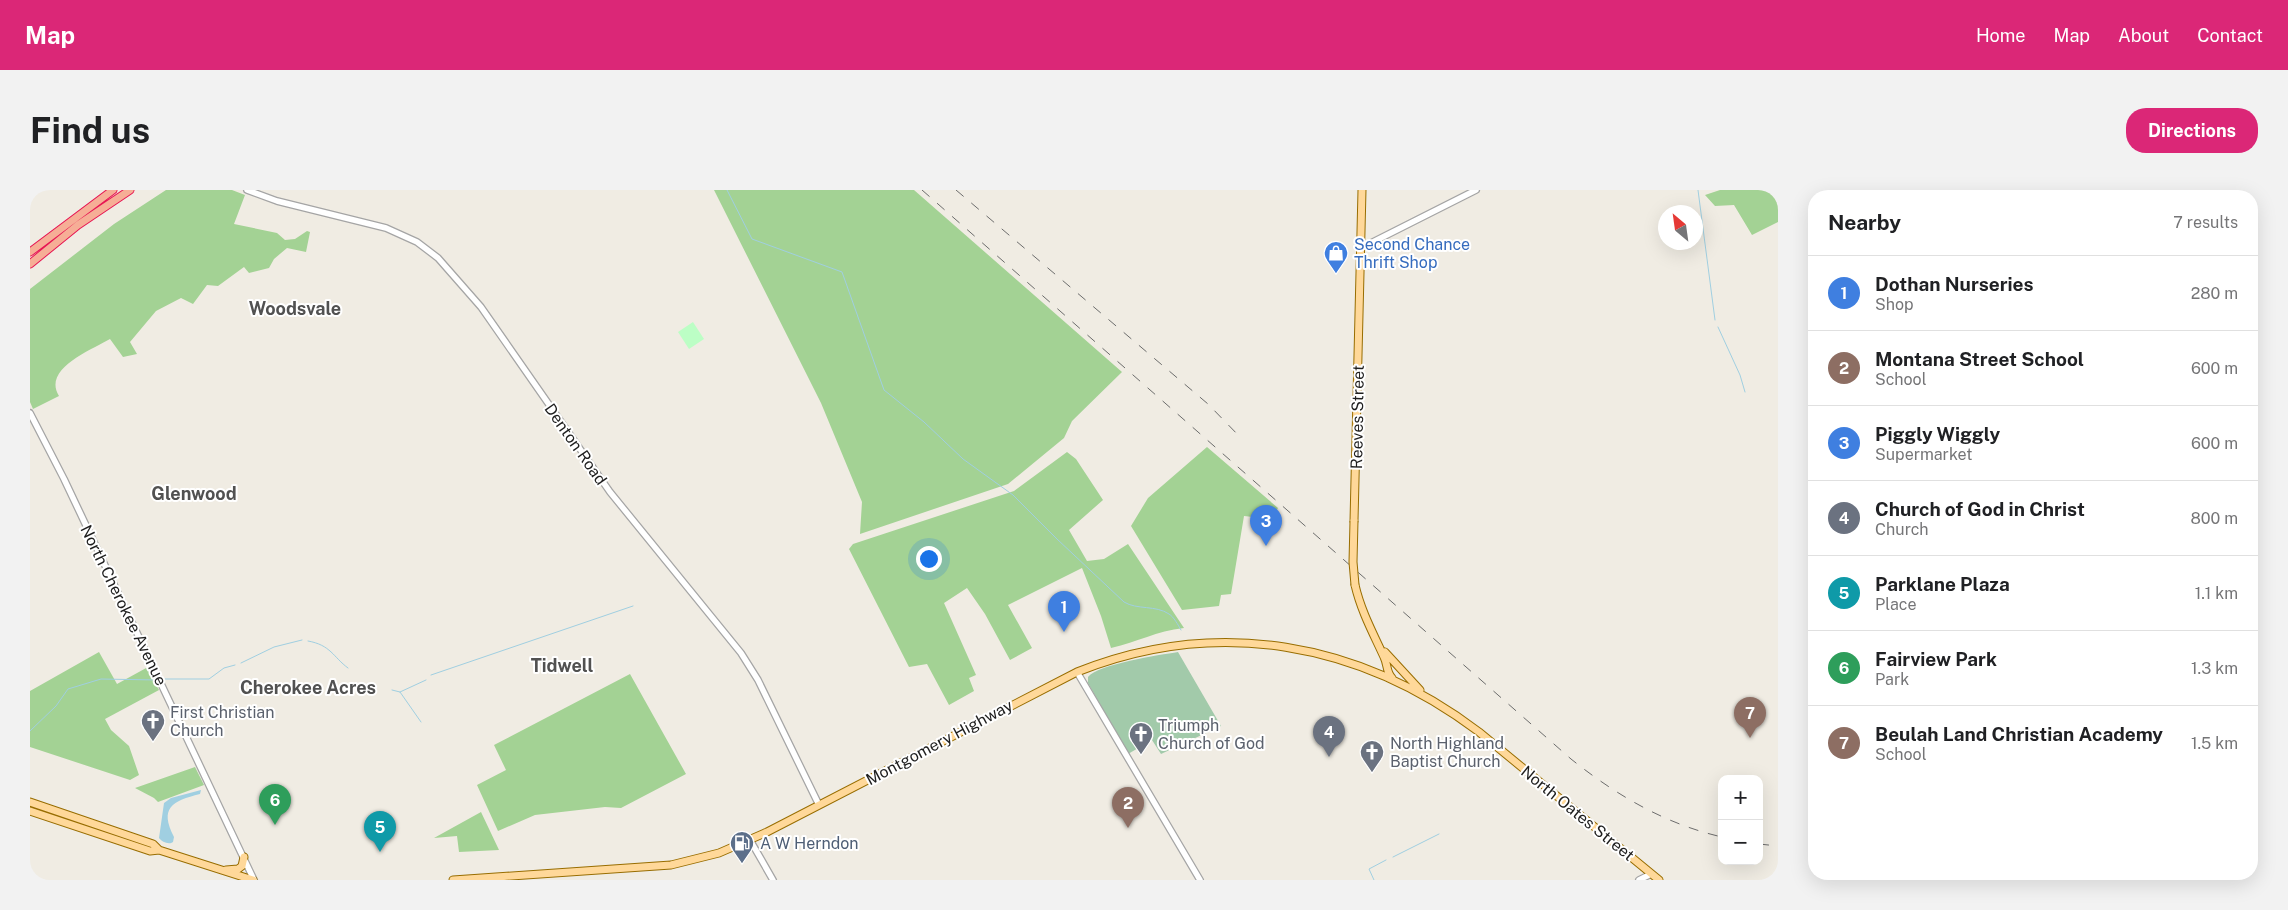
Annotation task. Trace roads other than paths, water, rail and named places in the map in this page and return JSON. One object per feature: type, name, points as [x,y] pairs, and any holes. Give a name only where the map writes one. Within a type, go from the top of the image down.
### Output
[{"type":"highway","points":[[30,252],[112,190],[117,199]]},
{"type":"highway","points":[[30,264],[68,234],[130,190]]},
{"type":"highway","points":[[62,226],[68,234]]},
{"type":"main road","name":"Reeves Street","points":[[1362,190],[1352,562],[1355,585],[1363,612],[1376,640],[1386,656],[1424,695]]},
{"type":"main road","name":"Montgomery Highway","points":[[452,880],[657,867],[700,858],[750,840],[1077,672],[1114,659],[1156,649],[1197,643],[1227,642],[1295,648],[1336,657],[1372,669],[1424,695]]},
{"type":"main road","name":"Reeves Street","points":[[1386,656],[1388,676]]},
{"type":"main road","points":[[1372,669],[1381,663],[1386,656]]},
{"type":"main road","name":"North Oates Street","points":[[1424,695],[1478,732],[1659,880]]},
{"type":"main road","points":[[30,802],[153,844],[159,850]]},
{"type":"main road","points":[[30,811],[150,851],[159,850],[220,871],[254,880]]},
{"type":"main road","points":[[220,871],[242,866],[244,857]]},
{"type":"street","name":"Denton Road","points":[[247,190],[277,201],[395,232],[425,247],[448,268],[480,307],[614,498],[741,653],[758,680],[819,805]]},
{"type":"street","points":[[1361,248],[1476,190]]},
{"type":"street","name":"North Cherokee Avenue","points":[[30,413],[64,479],[254,880]]},
{"type":"street","points":[[1077,672],[1200,880]]},
{"type":"street","points":[[750,840],[773,880]]},
{"type":"street","points":[[1639,880],[1651,874]]},
{"type":"water","points":[[201,790],[200,794],[182,800],[171,807],[168,812],[168,819],[174,837],[173,842],[162,841],[159,838],[164,803],[171,798]]},
{"type":"waterway","points":[[727,190],[752,239],[842,272],[884,390],[924,422],[963,459],[1013,495],[1124,602],[1164,611],[1173,617],[1181,630]]},
{"type":"waterway","points":[[1698,190],[1715,320]]},
{"type":"waterway","points":[[1718,327],[1740,375],[1745,392]]},
{"type":"waterway","points":[[431,675],[633,606]]},
{"type":"waterway","points":[[241,663],[274,647],[302,640]]},
{"type":"waterway","points":[[308,641],[327,648],[348,668]]},
{"type":"waterway","points":[[163,679],[209,679],[224,668],[235,665]]},
{"type":"waterway","points":[[30,731],[56,706],[68,689],[101,679],[156,680]]},
{"type":"waterway","points":[[400,692],[426,680]]},
{"type":"waterway","points":[[392,690],[400,692],[421,722]]},
{"type":"waterway","points":[[1393,857],[1439,834]]},
{"type":"waterway","points":[[1374,880],[1369,869],[1386,860]]},
{"type":"railway","points":[[922,190],[1571,759],[1606,785],[1642,807],[1681,824],[1718,836]]},
{"type":"railway","points":[[956,190],[1208,404],[1242,439]]},
{"type":"railway","points":[[1763,844],[1778,846]]},
{"type":"place","name":"Second Chance Thrift Shop","points":[[1336,274]]},
{"type":"place","name":"Piggly Wiggly","points":[[1266,546]]},
{"type":"place","name":"Dothan Nurseries","points":[[1064,632]]},
{"type":"place","name":"Beulah Land Christian Academy","points":[[1750,738]]},
{"type":"place","name":"First Christian Church","points":[[153,742]]},
{"type":"place","name":"Triumph Church of God","points":[[1141,755]]},
{"type":"place","name":"Church of God in Christ","points":[[1329,757]]},
{"type":"place","name":"North Highland Baptist Church","points":[[1372,773]]},
{"type":"place","name":"Fairview Park","points":[[275,825]]},
{"type":"place","name":"Montana Street School","points":[[1128,828]]},
{"type":"place","name":"Parklane Plaza","points":[[380,852]]},
{"type":"place","name":"A W Herndon","points":[[742,864]]},
{"type":"district","name":"Woodsvale","points":[[295,309]]},
{"type":"district","name":"Glenwood","points":[[194,494]]},
{"type":"district","name":"Tidwell","points":[[562,666]]},
{"type":"district","name":"Cherokee Acres","points":[[308,688]]}]
